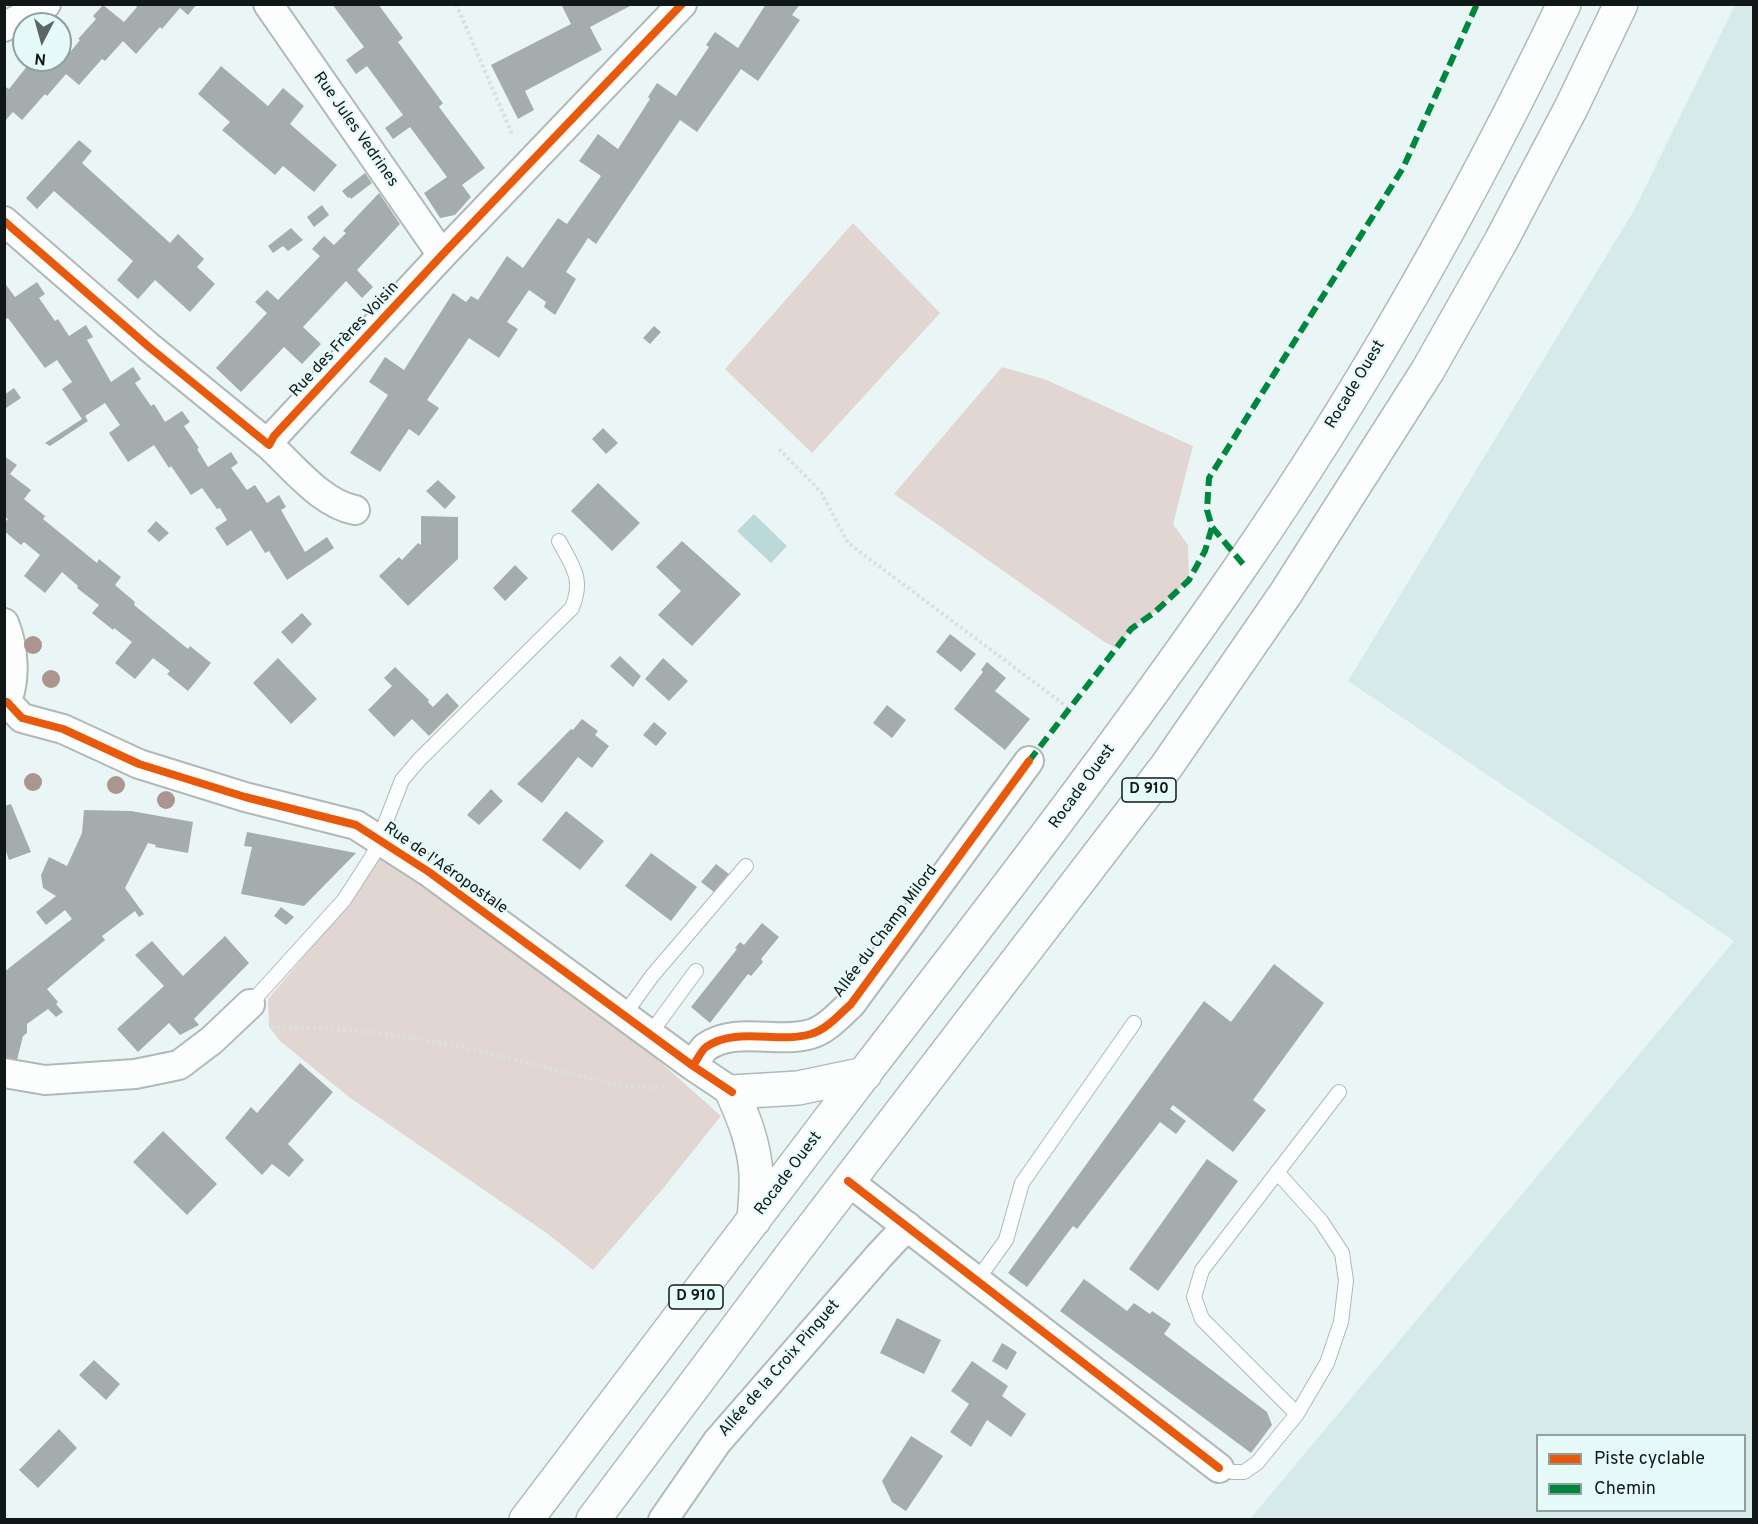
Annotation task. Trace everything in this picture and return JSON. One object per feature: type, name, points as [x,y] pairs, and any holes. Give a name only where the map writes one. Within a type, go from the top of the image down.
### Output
[{"type":"main road","name":"Rocade Ouest","points":[[526,1520],[1075,799],[1242,564],[1381,346],[1454,219],[1526,85],[1564,4]]},
{"type":"main road","name":"D 910","points":[[593,1520],[848,1181],[1166,767],[1292,584],[1434,360],[1501,242],[1621,4]]},
{"type":"main road","points":[[754,1220],[756,1173],[753,1149],[748,1129],[732,1092],[798,1088],[865,1074]]},
{"type":"street","points":[[4,27],[46,4]]},
{"type":"street","name":"Rue Jules Vedrines","points":[[268,4],[441,255]]},
{"type":"street","name":"Rue des Frères Voisin","points":[[269,445],[274,436],[441,255],[682,4]]},
{"type":"street","points":[[4,221],[149,347],[269,445],[324,496],[342,508],[355,510]]},
{"type":"street","points":[[4,623],[9,633],[12,670],[6,704]]},
{"type":"street","name":"Rue de l'Aéropostale","points":[[6,704],[22,718],[63,729],[139,764],[245,797],[356,825],[429,872],[693,1066],[732,1092]]},
{"type":"street","name":"Allée du Champ Milord","points":[[693,1066],[705,1048],[721,1040],[738,1037],[795,1037],[812,1034],[838,1016],[851,1004],[1029,761]]},
{"type":"street","points":[[4,1073],[45,1080],[135,1074],[179,1065],[212,1040],[250,1004]]},
{"type":"street","points":[[848,1181],[1219,1468]]},
{"type":"street","name":"Allée de la Croix Pinguet","points":[[663,1520],[717,1442],[907,1226]]},
{"type":"lane","points":[[250,1004],[344,900],[373,855],[402,780],[419,760],[572,608],[578,593],[576,574],[559,541]]},
{"type":"lane","points":[[624,1015],[652,976],[746,867]]},
{"type":"lane","points":[[650,1034],[696,971]]},
{"type":"lane","points":[[977,1280],[1006,1240],[1022,1183],[1134,1023]]},
{"type":"lane","points":[[1297,1414],[1202,1319],[1194,1297],[1202,1270],[1339,1092]]},
{"type":"lane","points":[[1219,1468],[1244,1472],[1257,1463],[1297,1414],[1327,1363],[1341,1322],[1346,1281],[1342,1253],[1321,1221],[1277,1172]]},
{"type":"path","points":[[456,4],[526,168]]},
{"type":"path","points":[[779,449],[821,492],[848,543],[1070,709]]},
{"type":"path","points":[[269,1027],[315,1027],[397,1035],[465,1048],[608,1082],[650,1089],[677,1085],[693,1066]]},
{"type":"shaded area","points":[[1735,5],[1754,5],[1753,1519],[1250,1519],[1734,941],[1348,681],[1633,212]]},
{"type":"shaded area","points":[[853,223],[940,313],[812,453],[725,369]]},
{"type":"shaded area","points":[[1002,367],[1044,379],[1193,446],[1173,524],[1188,545],[1189,580],[1155,612],[1131,629],[1116,648],[894,494]]},
{"type":"shaded area","points":[[382,854],[548,973],[650,1053],[721,1116],[593,1270],[548,1234],[349,1097],[280,1041],[269,1027],[268,999],[354,897]]},
{"type":"water","points":[[754,514],[787,546],[771,563],[737,531]]},
{"type":"building","points":[[134,4],[197,4],[188,15],[180,8],[136,54],[123,41],[105,61],[102,59],[79,85],[66,74],[22,120],[13,112],[4,122],[4,86],[9,89],[22,72],[72,72],[72,50],[80,40],[78,39],[96,19],[93,16],[103,5],[124,22],[137,7]]},
{"type":"building","points":[[332,4],[378,4],[403,38],[398,42],[443,103],[439,107],[485,168],[462,185],[471,197],[455,215],[440,218],[424,193],[447,177],[410,127],[393,139],[385,128],[403,115],[367,66],[356,74],[346,60],[364,47]]},
{"type":"building","points":[[561,4],[634,4],[590,27],[602,50],[525,91],[534,110],[518,119],[491,65],[571,24]]},
{"type":"building","points":[[766,4],[800,4],[792,15],[800,20],[758,81],[741,69],[697,132],[680,120],[596,244],[588,238],[566,272],[576,279],[555,315],[544,307],[546,302],[529,290],[507,322],[518,329],[499,358],[469,338],[427,400],[439,408],[419,436],[409,429],[380,472],[350,453],[388,395],[369,382],[385,357],[404,370],[453,293],[466,302],[471,296],[478,300],[507,256],[523,268],[558,218],[567,224],[601,176],[579,161],[598,134],[618,149],[650,99],[648,97],[657,83],[676,96],[709,47],[706,45],[715,32],[738,48]]},
{"type":"building","points":[[221,66],[268,106],[283,88],[304,106],[290,124],[337,165],[314,192],[283,166],[275,175],[222,130],[230,122],[198,94]]},
{"type":"building","points":[[79,140],[92,151],[82,163],[170,243],[178,234],[204,259],[197,267],[215,284],[190,312],[155,280],[138,299],[117,280],[133,261],[54,191],[37,209],[26,198]]},
{"type":"building","points":[[365,173],[372,183],[351,199],[348,198],[342,191]]},
{"type":"building","points":[[379,193],[400,224],[357,270],[373,287],[362,298],[346,281],[303,327],[321,344],[302,364],[284,347],[241,392],[216,368],[267,313],[255,302],[267,290],[278,300],[320,256],[312,249],[324,236],[334,245],[346,233],[343,231]]},
{"type":"building","points":[[322,205],[329,215],[314,227],[307,217]]},
{"type":"building","points":[[291,228],[303,240],[288,251],[283,246],[273,253],[268,246]]},
{"type":"building","points":[[4,282],[15,297],[37,282],[45,294],[39,298],[55,321],[58,319],[69,336],[86,325],[93,337],[87,340],[111,382],[133,367],[141,379],[135,383],[151,406],[154,404],[165,422],[182,411],[190,422],[184,426],[199,448],[197,449],[208,467],[231,452],[238,463],[231,468],[247,490],[255,485],[267,503],[279,495],[286,507],[281,510],[305,552],[327,537],[334,548],[287,580],[269,551],[265,553],[251,530],[227,546],[215,528],[227,520],[220,508],[217,509],[202,488],[191,495],[154,445],[128,462],[109,433],[120,425],[105,403],[85,416],[88,421],[50,446],[45,443],[82,419],[62,389],[72,382],[57,360],[45,368],[8,318],[4,320]]},
{"type":"building","points":[[654,326],[661,332],[650,344],[643,338]]},
{"type":"building","points":[[14,388],[21,398],[6,408],[4,395]]},
{"type":"building","points":[[603,428],[618,443],[606,454],[592,439]]},
{"type":"building","points":[[4,456],[17,465],[10,474],[31,490],[24,499],[45,516],[43,519],[97,563],[99,559],[121,577],[115,585],[135,602],[134,605],[188,649],[190,646],[211,663],[188,691],[167,674],[170,671],[153,658],[135,679],[115,663],[132,642],[92,613],[99,605],[77,588],[78,586],[62,572],[45,593],[24,576],[40,555],[24,542],[21,545],[4,531],[4,523],[8,519],[4,516]]},
{"type":"building","points":[[438,480],[456,497],[445,509],[426,491]]},
{"type":"building","points":[[598,483],[640,523],[612,551],[571,511]]},
{"type":"building","points":[[421,516],[458,517],[458,559],[408,606],[379,576],[399,557],[402,560],[418,543],[421,545]]},
{"type":"building","points":[[156,521],[169,533],[159,542],[147,531]]},
{"type":"building","points":[[682,541],[741,594],[692,646],[658,615],[681,591],[656,567]]},
{"type":"building","points":[[515,565],[528,578],[505,601],[493,588]]},
{"type":"building","points":[[302,613],[312,624],[292,644],[281,632]]},
{"type":"building","points":[[950,634],[976,654],[961,672],[936,652]]},
{"type":"building","points":[[620,656],[641,676],[633,687],[610,666]]},
{"type":"building","points":[[278,658],[317,699],[291,724],[253,683]]},
{"type":"building","points":[[663,658],[688,681],[669,701],[645,679]]},
{"type":"building","points":[[987,662],[1006,678],[995,691],[1030,719],[1005,750],[954,709],[983,672],[981,670]]},
{"type":"building","points":[[395,667],[429,700],[428,702],[433,707],[447,693],[459,706],[429,736],[412,719],[394,737],[368,710],[392,686],[384,678]]},
{"type":"building","points":[[887,705],[906,720],[892,738],[873,723]]},
{"type":"building","points":[[582,719],[598,731],[595,735],[609,746],[592,768],[578,757],[542,803],[517,784]]},
{"type":"building","points":[[654,722],[667,733],[656,746],[643,735]]},
{"type":"building","points":[[491,789],[503,801],[479,825],[467,815]]},
{"type":"building","points":[[11,804],[31,852],[9,860],[6,852],[4,853],[4,806]]},
{"type":"building","points":[[84,810],[131,811],[193,822],[188,853],[155,847],[156,845],[148,843],[125,888],[144,914],[139,917],[135,911],[102,936],[105,940],[47,989],[63,1012],[56,1017],[48,1009],[27,1024],[27,1033],[23,1036],[16,1064],[4,1061],[4,972],[72,919],[65,910],[46,925],[36,912],[56,896],[43,888],[41,875],[49,857],[67,866],[82,833]]},
{"type":"building","points":[[566,811],[604,841],[580,870],[542,840]]},
{"type":"building","points":[[247,832],[356,853],[304,906],[241,894],[252,847],[244,846]]},
{"type":"building","points":[[651,853],[697,887],[671,921],[625,886]]},
{"type":"building","points":[[716,864],[729,874],[714,892],[701,882]]},
{"type":"building","points":[[281,907],[294,917],[286,925],[274,916]]},
{"type":"building","points":[[762,923],[779,937],[761,959],[763,962],[751,976],[748,974],[710,1023],[691,1007],[737,949],[735,948],[740,942],[744,945]]},
{"type":"building","points":[[225,936],[249,963],[194,1019],[199,1025],[180,1035],[169,1023],[138,1052],[117,1029],[164,986],[135,955],[152,941],[183,976]]},
{"type":"building","points":[[1274,964],[1324,1003],[1253,1100],[1266,1110],[1233,1152],[1173,1105],[1170,1109],[1186,1121],[1176,1134],[1160,1122],[1077,1229],[1073,1226],[1027,1287],[1008,1273],[1204,1001],[1231,1022]]},
{"type":"building","points":[[300,1063],[333,1092],[288,1144],[304,1160],[289,1177],[272,1164],[262,1175],[225,1138],[251,1107],[257,1113]]},
{"type":"building","points":[[163,1131],[217,1184],[187,1215],[133,1162]]},
{"type":"building","points":[[1207,1159],[1238,1181],[1158,1291],[1129,1269]]},
{"type":"building","points":[[1084,1279],[1127,1311],[1134,1303],[1150,1314],[1152,1311],[1171,1324],[1164,1334],[1267,1412],[1272,1425],[1251,1453],[1060,1311]]},
{"type":"building","points":[[897,1318],[941,1340],[924,1374],[880,1353]]},
{"type":"building","points":[[1002,1343],[1017,1352],[1007,1370],[992,1361]]},
{"type":"building","points":[[94,1360],[120,1384],[106,1400],[79,1375]]},
{"type":"building","points":[[972,1361],[1008,1386],[1002,1396],[1026,1414],[1011,1437],[987,1420],[971,1447],[950,1432],[969,1404],[951,1391]]},
{"type":"building","points":[[59,1429],[77,1448],[38,1488],[19,1470]]},
{"type":"building","points":[[911,1436],[943,1456],[906,1511],[892,1502],[882,1481]]},
{"type":"marked path","points":[[1243,564],[1212,527],[1207,510],[1209,478],[1403,168],[1477,4]]},
{"type":"marked path","points":[[1029,761],[1131,629],[1155,612],[1189,580],[1205,551],[1212,527]]},
{"type":"cycle path","points":[[4,221],[149,347],[269,445],[274,436],[442,255],[682,4]]},
{"type":"cycle path","points":[[7,702],[22,718],[63,729],[139,764],[245,797],[356,825],[429,872],[693,1066],[732,1092]]},
{"type":"cycle path","points":[[693,1066],[704,1049],[718,1041],[744,1036],[798,1037],[817,1032],[837,1017],[851,1004],[1029,761]]},
{"type":"cycle path","points":[[848,1181],[1219,1468]]}]
